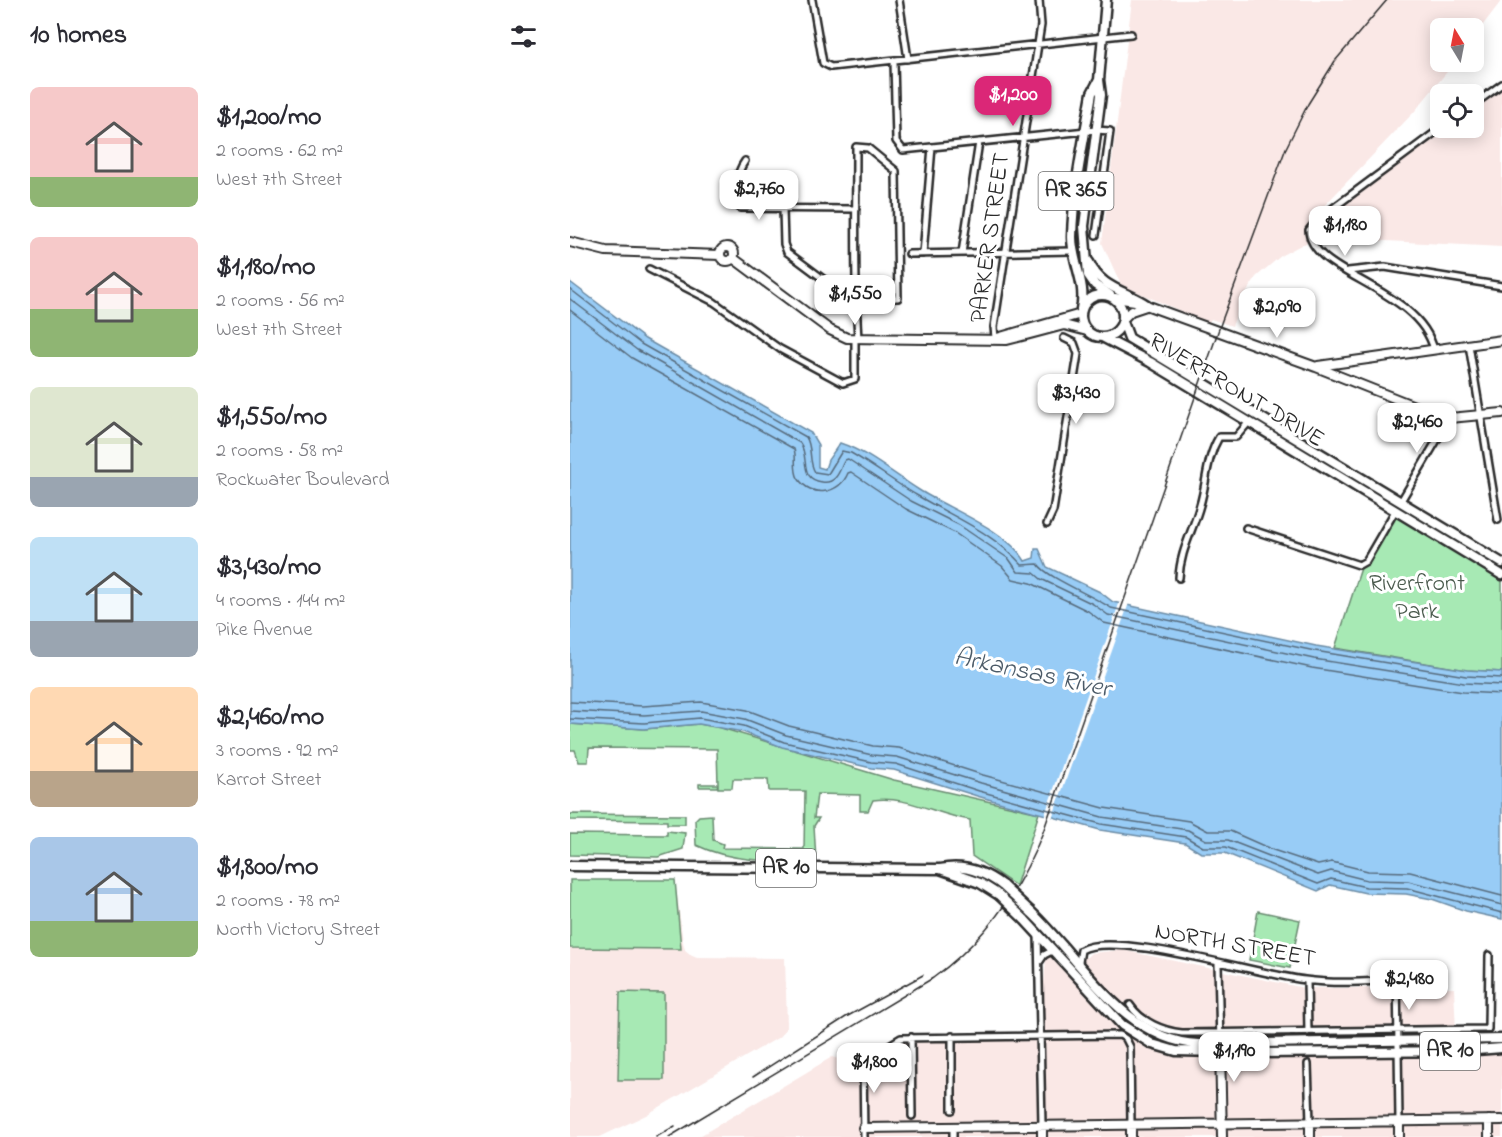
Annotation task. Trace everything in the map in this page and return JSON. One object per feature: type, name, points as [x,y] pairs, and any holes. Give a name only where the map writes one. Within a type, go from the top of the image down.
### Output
[{"type":"main road","name":"AR 365","points":[[1106,0],[1105,37],[1099,80],[1101,95],[1084,214],[1086,253],[1093,269],[1103,281],[1147,306]]},
{"type":"main road","name":"AR 365","points":[[1087,331],[1081,311],[1083,285],[1073,251],[1073,213],[1092,93],[1099,80]]},
{"type":"main road","points":[[1086,253],[1091,280],[1121,306],[1129,338],[1502,563]]},
{"type":"main road","points":[[1081,311],[1094,296],[1112,297]]},
{"type":"main road","points":[[1087,331],[1102,337],[1112,334],[1124,320]]},
{"type":"main road","name":"RIVERFRONT DRIVE","points":[[1102,337],[1150,362],[1502,575]]},
{"type":"main road","points":[[1395,511],[1401,501]]},
{"type":"main road","name":"AR 10","points":[[570,866],[968,868],[994,879],[1003,886],[1077,958],[1119,1007],[1144,1028],[1179,1042],[1220,1044],[1465,1040],[1502,1036]]},
{"type":"main road","name":"AR 10","points":[[940,869],[980,883],[999,895],[1055,950],[1113,1017],[1130,1032],[1176,1051],[1220,1054],[1502,1048]]},
{"type":"street","points":[[812,0],[821,57],[826,66],[894,61],[1131,34]]},
{"type":"street","points":[[899,0],[908,59]]},
{"type":"street","name":"PARKER STREET","points":[[995,338],[994,327],[1042,16],[1039,0]]},
{"type":"street","points":[[894,61],[896,141],[900,148],[932,147],[1096,130],[1110,131],[1096,235]]},
{"type":"street","points":[[1484,97],[1502,84]]},
{"type":"street","points":[[1430,137],[1310,226],[1310,240],[1317,251],[1413,314],[1427,330],[1434,350]]},
{"type":"street","points":[[962,253],[979,142]]},
{"type":"street","points":[[649,269],[714,302],[780,349],[843,383],[855,379],[857,299],[855,147],[868,148],[896,171],[898,298],[857,299],[846,296],[787,252],[784,244],[783,209]]},
{"type":"street","points":[[923,254],[932,147]]},
{"type":"street","points":[[745,161],[741,166],[735,193],[735,200],[740,208],[856,209]]},
{"type":"street","points":[[570,242],[581,247],[606,251],[720,255],[726,261],[734,258],[830,330],[857,339],[995,338],[1007,340],[1068,325],[1087,331]]},
{"type":"street","points":[[909,254],[1073,251]]},
{"type":"street","points":[[1346,271],[1391,267],[1502,286]]},
{"type":"street","points":[[1369,283],[1372,270]]},
{"type":"street","points":[[1112,297],[1147,306]]},
{"type":"street","points":[[1124,320],[1131,311],[1147,306]]},
{"type":"street","name":"AR 365","points":[[1147,306],[1450,418],[1502,413]]},
{"type":"street","points":[[995,338],[1081,311]]},
{"type":"street","points":[[1047,524],[1053,511],[1078,354],[1074,343],[1064,338]]},
{"type":"street","points":[[1316,367],[1502,340]]},
{"type":"street","points":[[1469,345],[1498,520]]},
{"type":"street","points":[[1401,501],[1450,418]]},
{"type":"street","points":[[1179,578],[1180,559],[1200,505],[1212,450],[1219,437],[1236,437],[1249,422]]},
{"type":"street","points":[[1246,528],[1359,565],[1366,561],[1395,511]]},
{"type":"street","points":[[1037,932],[1040,961],[1042,1137]]},
{"type":"street","name":"NORTH STREET","points":[[1077,958],[1081,950],[1088,946],[1121,945],[1307,981],[1397,980]]},
{"type":"street","points":[[1040,961],[1044,955],[1055,950]]},
{"type":"street","points":[[1130,1005],[1140,1016],[1170,1031],[1308,1032],[1488,1029],[1489,954]]},
{"type":"street","points":[[1218,964],[1222,1137]]},
{"type":"street","points":[[1397,971],[1400,1137]]},
{"type":"street","points":[[1307,981],[1308,1032]]},
{"type":"street","points":[[864,1137],[863,1060],[901,1038],[1116,1035],[1126,1039],[1130,1047],[1131,1137]]},
{"type":"street","points":[[952,1036],[952,1110]]},
{"type":"street","points":[[911,1037],[912,1116]]},
{"type":"street","points":[[1308,1064],[1310,1137]]},
{"type":"street","points":[[1489,1120],[1489,1137]]},
{"type":"street","points":[[863,1128],[1502,1120]]},
{"type":"street","points":[[953,1126],[953,1137]]},
{"type":"shaded area","points":[[1132,0],[1502,0],[1484,24],[1484,18],[1430,18],[1430,72],[1447,72],[1437,84],[1430,84],[1430,93],[1415,111],[1322,208],[1324,217],[1433,138],[1484,138],[1484,101],[1502,88],[1502,247],[1328,238],[1303,244],[1282,255],[1256,277],[1242,300],[1232,326],[1211,319],[1208,323],[1121,285],[1102,243]]},
{"type":"shaded area","points":[[675,880],[683,942],[685,950],[690,954],[697,957],[785,958],[787,1026],[781,1036],[646,1115],[600,1137],[570,1137],[570,881]]},
{"type":"shaded area","points":[[1122,950],[1304,988],[1454,988],[1457,1054],[1502,1050],[1502,1137],[698,1137],[832,1057],[863,1066],[911,1037],[1040,1036],[1046,957],[1087,957],[1091,953]]},
{"type":"green space","name":"Riverfront Park","points":[[1395,511],[1502,575],[1502,672],[1467,670],[1335,648],[1362,565]]},
{"type":"green space","points":[[570,724],[644,729],[699,724],[721,728],[894,780],[1039,813],[1016,886],[972,856],[970,820],[897,800],[885,799],[873,800],[868,811],[860,811],[860,795],[817,794],[814,818],[819,818],[814,826],[816,860],[739,858],[696,845],[695,820],[699,816],[712,815],[713,840],[723,844],[722,848],[804,849],[805,791],[769,791],[768,779],[733,779],[732,788],[718,788],[717,749],[589,748],[588,762],[579,762],[575,750],[570,750]]},
{"type":"green space","points":[[699,784],[718,784],[717,787],[699,787]]},
{"type":"green space","points":[[570,814],[685,815],[685,824],[667,824],[667,821],[570,820]]},
{"type":"green space","points":[[667,831],[685,833],[683,849],[658,857],[570,855],[570,834],[667,835]]},
{"type":"green space","points":[[570,880],[675,880],[681,949],[570,948]]},
{"type":"green space","points":[[1258,911],[1300,920],[1290,968],[1249,960]]},
{"type":"green space","points":[[620,992],[664,993],[664,1080],[618,1080]]},
{"type":"water","name":"Arkansas River","points":[[570,282],[645,339],[811,433],[818,445],[818,467],[825,469],[828,460],[840,443],[851,447],[919,490],[991,530],[1017,550],[1025,561],[1034,558],[1035,549],[1039,549],[1047,567],[1100,592],[1113,602],[1316,646],[1467,670],[1502,672],[1502,919],[1406,894],[1366,893],[1330,885],[1318,891],[1225,853],[1201,853],[1185,843],[1100,830],[894,770],[871,768],[782,747],[743,732],[699,724],[644,729],[570,724]]},
{"type":"pier","points":[[1120,601],[1129,603],[1052,819],[1044,817]]},
{"type":"railway","points":[[669,1137],[933,978],[985,931],[1012,894],[1043,832],[1221,323],[1286,148],[1308,104],[1335,61],[1387,0]]},
{"type":"railway","points":[[753,1077],[846,1017],[923,975]]},
{"type":"railway","points":[[656,1137],[675,1126]]}]
